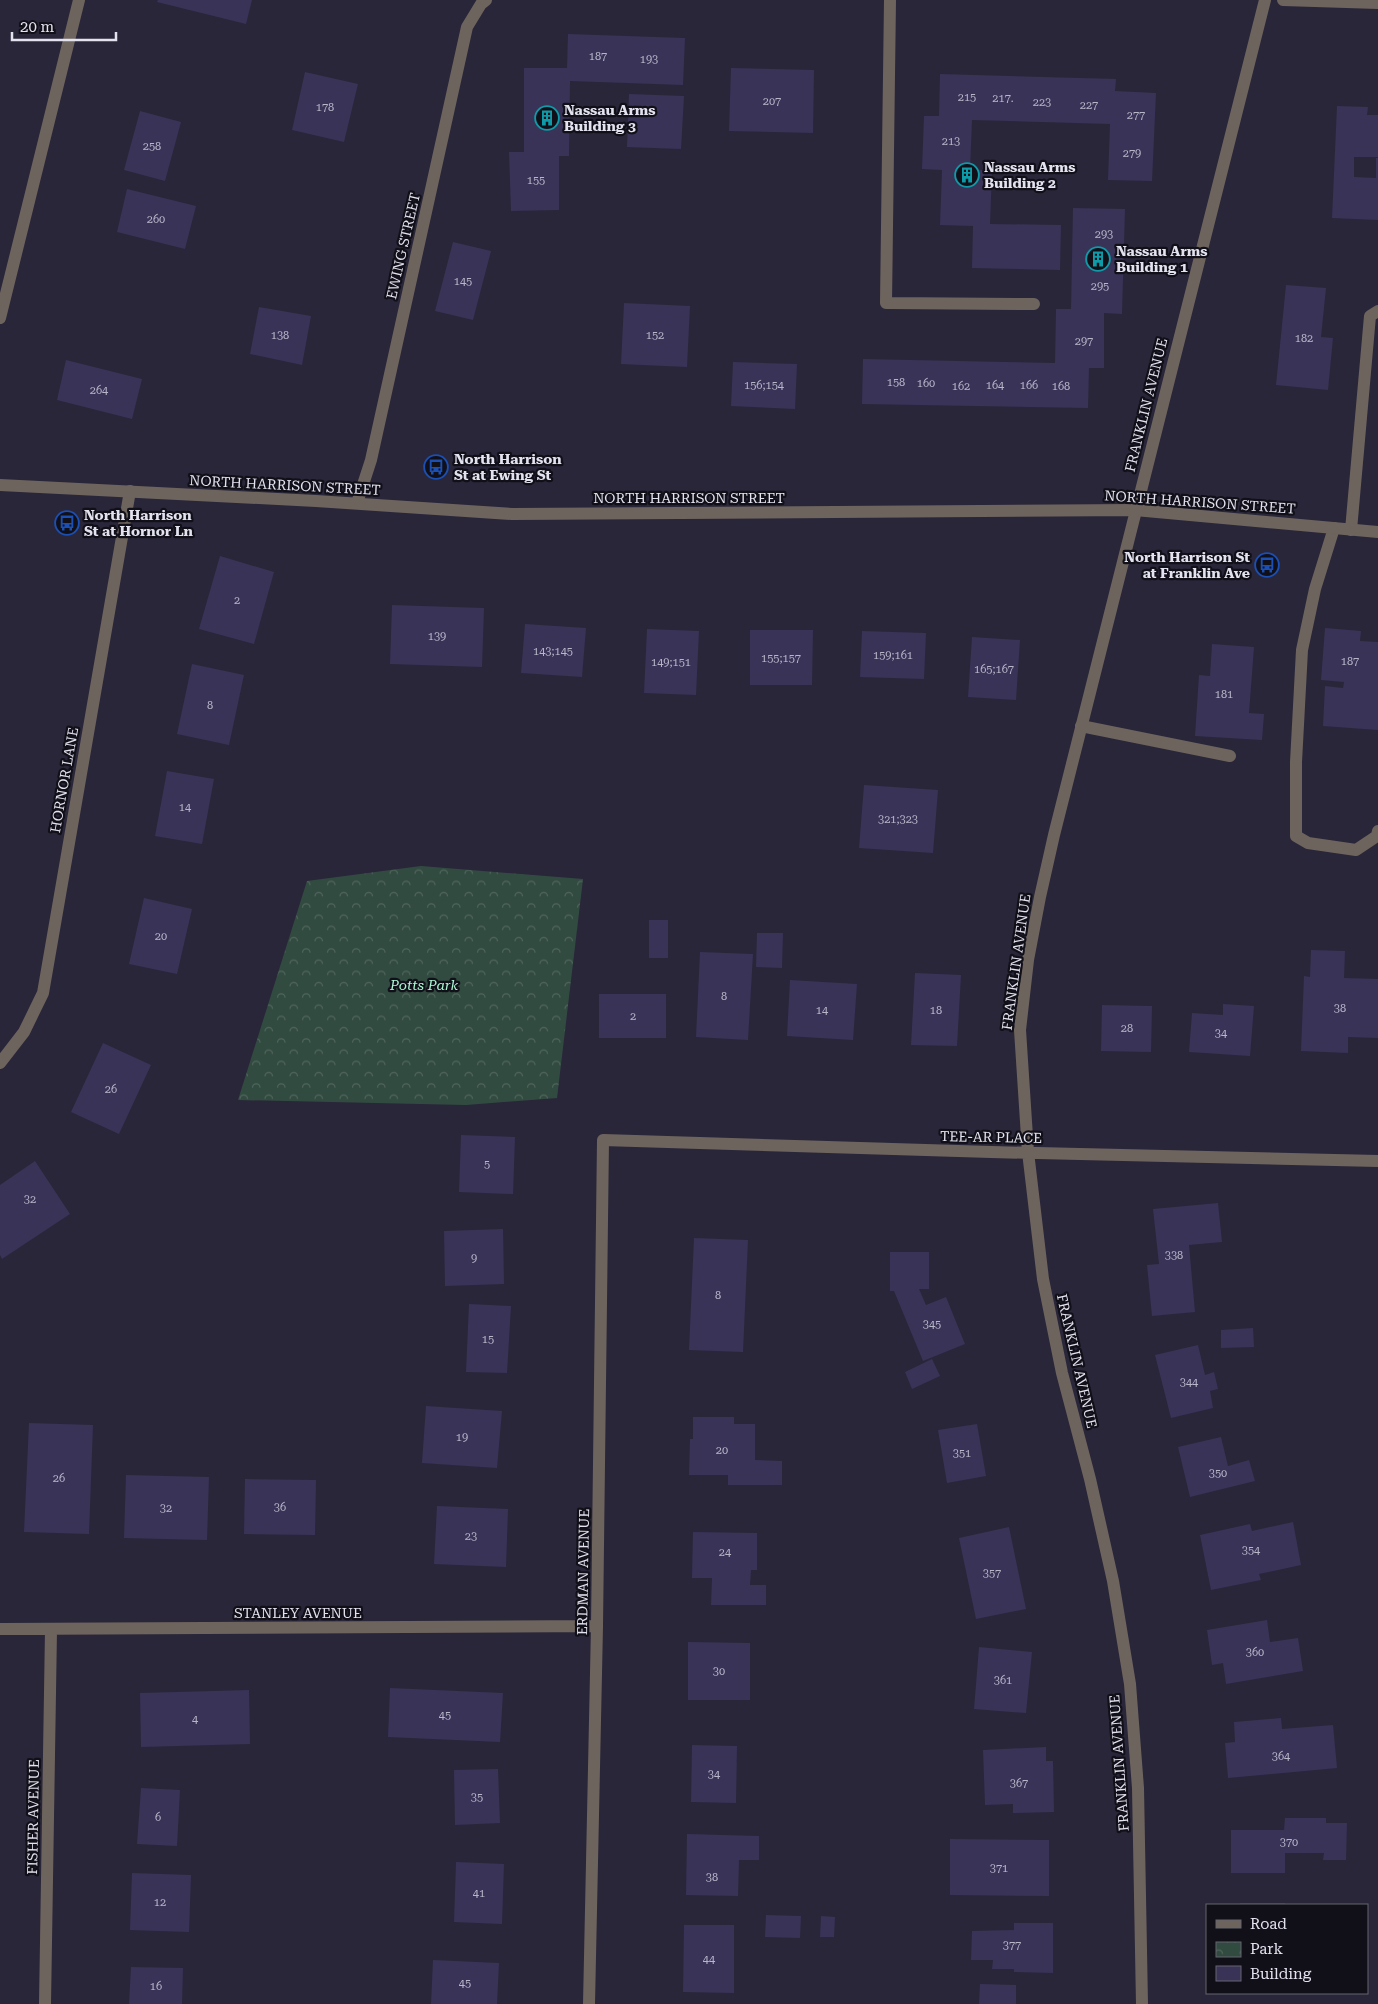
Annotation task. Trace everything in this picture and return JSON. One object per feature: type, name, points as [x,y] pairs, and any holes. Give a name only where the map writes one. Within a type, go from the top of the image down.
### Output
[{"type":"street","points":[[0,318],[79,0]]},
{"type":"street","name":"EWING STREET","points":[[357,503],[371,460],[467,27],[481,4],[486,0]]},
{"type":"street","points":[[890,0],[886,303],[1034,304]]},
{"type":"street","name":"FRANKLIN AVENUE","points":[[1142,2004],[1138,1788],[1130,1684],[1113,1581],[1090,1479],[1062,1373],[1043,1279],[1028,1152],[1020,1030],[1027,969],[1040,897],[1135,510],[1265,0]]},
{"type":"street","points":[[1283,0],[1378,3]]},
{"type":"street","points":[[1351,530],[1370,316],[1378,311]]},
{"type":"street","name":"NORTH HARRISON STREET","points":[[0,485],[357,503],[512,514],[1135,510],[1378,532]]},
{"type":"street","name":"HORNOR LANE","points":[[0,1063],[24,1032],[43,993],[130,491]]},
{"type":"street","points":[[1334,528],[1315,589],[1302,650],[1296,762],[1296,836],[1308,843],[1356,850],[1377,836],[1378,832]]},
{"type":"street","points":[[1081,726],[1230,756]]},
{"type":"street","name":"TEE-AR PLACE","points":[[603,1140],[1378,1161]]},
{"type":"street","name":"ERDMAN AVENUE","points":[[589,2004],[597,1626],[603,1140]]},
{"type":"street","name":"STANLEY AVENUE","points":[[0,1629],[597,1626]]},
{"type":"street","name":"FISHER AVENUE","points":[[45,2004],[51,1630]]},
{"type":"green space","name":"Potts Park","points":[[421,866],[583,879],[557,1098],[466,1105],[238,1100],[307,881]]},
{"type":"building","points":[[158,0],[252,0],[246,24],[157,2]]},
{"type":"building","name":"Nassau Arms Building 3","points":[[568,34],[685,38],[683,85],[570,81],[569,156],[559,156],[559,210],[511,211],[509,152],[524,152],[524,68],[567,68]]},
{"type":"building","points":[[731,68],[814,70],[813,133],[729,131]]},
{"type":"building","points":[[305,72],[358,84],[344,142],[292,130]]},
{"type":"building","name":"Nassau Arms Building 2","points":[[940,74],[1116,79],[1115,91],[1156,93],[1152,181],[1108,180],[1110,124],[972,120],[970,170],[992,170],[990,224],[1061,225],[1060,270],[972,268],[973,226],[940,225],[942,170],[922,169],[924,116],[939,116]]},
{"type":"building","points":[[629,94],[684,96],[681,149],[627,147]]},
{"type":"building","points":[[1337,106],[1368,107],[1367,115],[1378,115],[1378,157],[1354,157],[1354,177],[1376,178],[1376,158],[1378,158],[1378,220],[1332,218]]},
{"type":"building","points":[[140,111],[181,122],[165,181],[124,170]]},
{"type":"building","points":[[127,189],[196,206],[185,249],[117,232]]},
{"type":"building","name":"Nassau Arms Building 1","points":[[1073,208],[1125,209],[1122,314],[1104,313],[1104,368],[1089,368],[1088,408],[862,404],[863,359],[1055,363],[1056,309],[1071,309]]},
{"type":"building","points":[[453,242],[491,251],[473,320],[435,311]]},
{"type":"building","points":[[1286,285],[1326,288],[1321,337],[1333,338],[1328,390],[1276,385]]},
{"type":"building","points":[[624,303],[690,306],[687,367],[621,364]]},
{"type":"building","points":[[259,307],[311,316],[302,365],[250,354]]},
{"type":"building","points":[[66,360],[142,379],[132,419],[57,400]]},
{"type":"building","points":[[733,362],[797,364],[795,409],[731,406]]},
{"type":"building","points":[[220,556],[274,572],[254,644],[199,629]]},
{"type":"building","points":[[392,605],[484,608],[482,667],[390,664]]},
{"type":"building","points":[[525,624],[586,628],[582,677],[521,673]]},
{"type":"building","points":[[1325,628],[1361,631],[1360,641],[1378,642],[1378,730],[1323,726],[1325,686],[1343,688],[1344,682],[1321,680]]},
{"type":"building","points":[[647,629],[699,631],[696,695],[644,693]]},
{"type":"building","points":[[750,630],[813,630],[812,685],[750,685]]},
{"type":"building","points":[[862,631],[926,633],[924,679],[860,677]]},
{"type":"building","points":[[972,637],[1020,640],[1016,700],[968,697]]},
{"type":"building","points":[[1212,644],[1254,647],[1249,713],[1264,714],[1262,740],[1195,736],[1199,675],[1210,676]]},
{"type":"building","points":[[192,664],[244,675],[229,745],[177,734]]},
{"type":"building","points":[[167,771],[214,779],[202,844],[155,836]]},
{"type":"building","points":[[864,785],[938,790],[933,853],[859,848]]},
{"type":"building","points":[[144,898],[192,909],[177,974],[129,964]]},
{"type":"building","points":[[649,920],[668,920],[668,958],[649,958]]},
{"type":"building","points":[[757,933],[783,933],[782,968],[756,967]]},
{"type":"building","points":[[1311,950],[1345,951],[1344,978],[1378,979],[1378,1038],[1348,1037],[1348,1053],[1301,1051],[1304,976],[1310,977]]},
{"type":"building","points":[[700,952],[753,954],[748,1040],[696,1037]]},
{"type":"building","points":[[915,973],[961,975],[957,1046],[911,1045]]},
{"type":"building","points":[[790,980],[857,984],[853,1040],[787,1036]]},
{"type":"building","points":[[599,994],[666,994],[666,1038],[599,1038]]},
{"type":"building","points":[[1223,1004],[1254,1006],[1250,1056],[1189,1052],[1192,1013],[1223,1015]]},
{"type":"building","points":[[1102,1005],[1152,1006],[1151,1052],[1101,1051]]},
{"type":"building","points":[[103,1043],[151,1065],[119,1134],[71,1112]]},
{"type":"building","points":[[461,1135],[515,1137],[513,1194],[459,1192]]},
{"type":"building","points":[[35,1161],[70,1214],[2,1259],[0,1255],[0,1185]]},
{"type":"building","points":[[1218,1203],[1222,1242],[1189,1245],[1195,1312],[1152,1316],[1147,1265],[1159,1264],[1153,1209]]},
{"type":"building","points":[[503,1229],[504,1284],[445,1286],[444,1231]]},
{"type":"building","points":[[694,1238],[748,1240],[743,1352],[689,1350]]},
{"type":"building","points":[[890,1252],[929,1252],[929,1289],[919,1289],[926,1305],[946,1297],[965,1344],[923,1361],[894,1291],[890,1291]]},
{"type":"building","points":[[469,1304],[511,1306],[507,1373],[466,1372]]},
{"type":"building","points":[[1253,1328],[1254,1347],[1221,1348],[1221,1330]]},
{"type":"building","points":[[1198,1345],[1205,1375],[1214,1372],[1218,1389],[1210,1391],[1213,1408],[1171,1418],[1155,1355]]},
{"type":"building","points":[[932,1359],[940,1376],[912,1389],[905,1372]]},
{"type":"building","points":[[426,1406],[502,1411],[497,1468],[422,1463]]},
{"type":"building","points":[[693,1417],[734,1417],[734,1424],[755,1424],[755,1460],[782,1461],[782,1485],[728,1485],[728,1475],[689,1475],[690,1439],[693,1439]]},
{"type":"building","points":[[29,1423],[93,1425],[89,1534],[24,1532]]},
{"type":"building","points":[[977,1424],[986,1476],[947,1483],[938,1430]]},
{"type":"building","points":[[1221,1437],[1228,1466],[1249,1460],[1255,1481],[1190,1497],[1178,1447]]},
{"type":"building","points":[[126,1475],[209,1477],[207,1540],[124,1538]]},
{"type":"building","points":[[245,1479],[316,1480],[315,1535],[244,1534]]},
{"type":"building","points":[[437,1506],[508,1509],[506,1567],[434,1564]]},
{"type":"building","points":[[1293,1522],[1301,1565],[1259,1574],[1261,1580],[1211,1590],[1200,1535],[1250,1524],[1252,1531]]},
{"type":"building","points":[[1009,1527],[1026,1609],[976,1619],[959,1538]]},
{"type":"building","points":[[693,1532],[757,1533],[757,1570],[751,1570],[750,1585],[766,1585],[766,1605],[711,1605],[712,1578],[692,1578]]},
{"type":"building","points":[[1267,1620],[1270,1642],[1298,1638],[1303,1671],[1226,1684],[1223,1663],[1212,1665],[1207,1630]]},
{"type":"building","points":[[688,1642],[750,1643],[750,1700],[688,1700]]},
{"type":"building","points":[[979,1647],[1032,1652],[1026,1713],[974,1709]]},
{"type":"building","points":[[390,1688],[503,1693],[500,1742],[388,1737]]},
{"type":"building","points":[[249,1690],[250,1744],[141,1747],[140,1693]]},
{"type":"building","points":[[1281,1718],[1282,1729],[1333,1725],[1337,1768],[1228,1778],[1225,1743],[1235,1742],[1234,1722]]},
{"type":"building","points":[[692,1745],[737,1746],[736,1803],[691,1802]]},
{"type":"building","points":[[1046,1747],[1046,1761],[1053,1761],[1054,1812],[1013,1813],[1013,1804],[985,1805],[983,1750]]},
{"type":"building","points":[[498,1769],[500,1823],[455,1825],[454,1770]]},
{"type":"building","points":[[141,1788],[180,1790],[177,1846],[137,1844]]},
{"type":"building","points":[[1285,1818],[1326,1818],[1326,1823],[1347,1823],[1346,1860],[1323,1860],[1324,1853],[1285,1853],[1285,1873],[1231,1873],[1231,1830],[1284,1830]]},
{"type":"building","points":[[687,1834],[759,1836],[759,1860],[739,1860],[738,1896],[686,1895]]},
{"type":"building","points":[[950,1839],[1049,1840],[1049,1896],[950,1895]]},
{"type":"building","points":[[456,1862],[504,1864],[502,1924],[454,1922]]},
{"type":"building","points":[[132,1873],[191,1875],[189,1932],[130,1930]]},
{"type":"building","points":[[1240,1903],[1285,1903],[1285,1904]]},
{"type":"building","points":[[766,1915],[801,1916],[800,1938],[765,1937]]},
{"type":"building","points":[[821,1916],[835,1917],[834,1937],[820,1937]]},
{"type":"building","points":[[1014,1923],[1053,1923],[1053,1973],[1014,1972],[1014,1969],[992,1969],[993,1960],[971,1960],[972,1931],[1014,1930]]},
{"type":"building","points":[[684,1925],[734,1925],[734,1993],[683,1992]]},
{"type":"building","points":[[433,1960],[499,1963],[497,2004],[431,2004]]},
{"type":"building","points":[[131,1967],[183,1968],[182,2004],[129,2004]]},
{"type":"building","points":[[980,1984],[1016,1985],[1016,2004],[979,2004]]},
{"type":"place","name":"Nassau Arms Building 3","points":[[547,118]]},
{"type":"place","name":"Nassau Arms Building 2","points":[[967,175]]},
{"type":"place","name":"Nassau Arms Building 1","points":[[1098,259]]},
{"type":"place","name":"North Harrison St at Ewing St","points":[[436,467]]},
{"type":"place","name":"North Harrison St at Hornor Ln","points":[[67,523]]},
{"type":"place","name":"North Harrison St at Franklin Ave","points":[[1267,565]]}]
